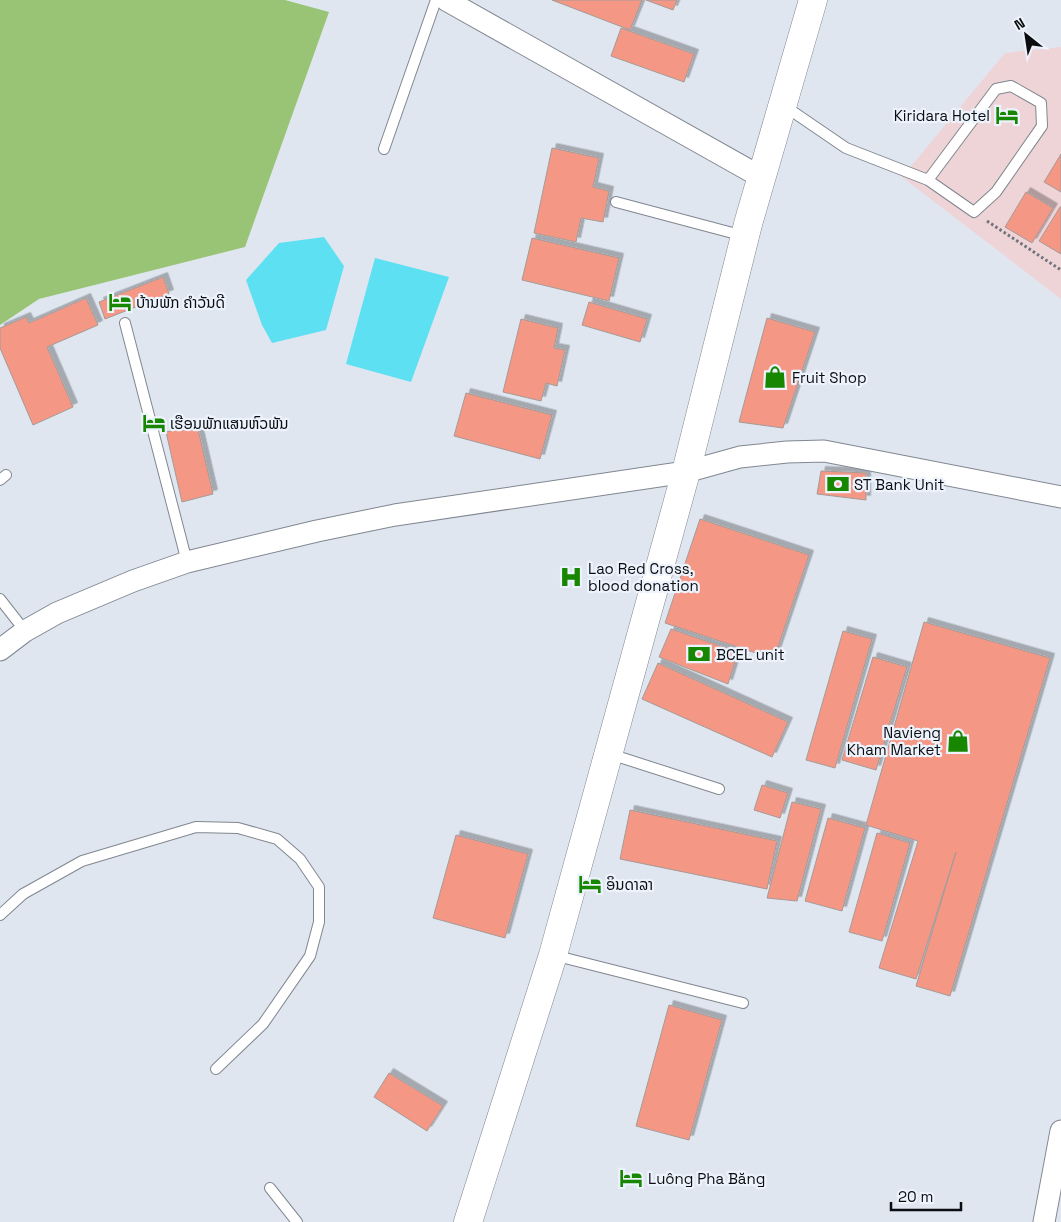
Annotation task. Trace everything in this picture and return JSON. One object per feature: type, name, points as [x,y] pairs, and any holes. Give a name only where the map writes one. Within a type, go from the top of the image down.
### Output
[{"type":"main road","points":[[468,1222],[553,955],[686,472],[761,177],[813,0]]},
{"type":"street","points":[[446,0],[761,177]]},
{"type":"street","points":[[0,650],[25,631],[57,613],[133,581],[187,562],[317,531],[396,515],[686,472],[740,457],[787,452],[824,451],[1061,498]]},
{"type":"street","points":[[1044,1222],[1057,1172],[1061,1131]]},
{"type":"lane","points":[[384,149],[436,0]]},
{"type":"lane","points":[[782,104],[846,148],[928,180],[974,212],[996,192],[1042,126],[1040,103],[1011,86],[996,89],[928,180]]},
{"type":"lane","points":[[616,202],[745,236]]},
{"type":"lane","points":[[125,324],[187,562]]},
{"type":"lane","points":[[0,599],[25,631]]},
{"type":"lane","points":[[608,754],[718,789]]},
{"type":"lane","points":[[0,915],[23,894],[82,861],[196,827],[238,828],[277,839],[300,859],[319,887],[319,922],[310,956],[263,1024],[216,1069]]},
{"type":"lane","points":[[553,955],[743,1003]]},
{"type":"lane","points":[[270,1188],[297,1222]]},
{"type":"path","points":[[974,212],[1061,270]]},
{"type":"shaded area","name":"Kiridara Hotel","points":[[1061,47],[1061,299],[902,177],[1005,53]]},
{"type":"green space","points":[[0,0],[285,0],[329,12],[245,247],[39,299],[0,325]]},
{"type":"water","points":[[324,237],[344,266],[326,330],[272,343],[262,325],[246,280],[279,243]]},
{"type":"water","points":[[375,258],[449,277],[411,382],[346,364]]},
{"type":"building","points":[[552,0],[642,0],[630,30]]},
{"type":"building","points":[[646,0],[677,0],[673,10]]},
{"type":"building","points":[[621,28],[694,54],[684,82],[611,56]]},
{"type":"building","points":[[552,148],[599,158],[593,187],[609,191],[603,222],[581,218],[576,242],[534,233]]},
{"type":"building","points":[[1061,154],[1061,192],[1044,182]]},
{"type":"building","points":[[1026,192],[1053,208],[1032,243],[1005,227]]},
{"type":"building","points":[[1061,207],[1061,254],[1039,241]]},
{"type":"building","points":[[532,238],[619,258],[609,301],[522,280]]},
{"type":"building","points":[[163,277],[169,294],[105,319],[99,302]]},
{"type":"building","points":[[86,298],[98,325],[47,347],[73,407],[33,425],[0,348],[0,328],[26,317],[29,323]]},
{"type":"building","points":[[589,302],[647,319],[640,342],[582,325]]},
{"type":"building","name":"Fruit Shop","points":[[767,318],[815,332],[783,428],[739,422]]},
{"type":"building","points":[[521,319],[558,328],[554,348],[565,350],[557,386],[546,383],[541,401],[503,392]]},
{"type":"building","points":[[466,393],[552,415],[540,459],[454,436]]},
{"type":"building","points":[[197,425],[213,494],[182,502],[166,432]]},
{"type":"building","points":[[821,471],[866,473],[866,500],[817,494]]},
{"type":"building","points":[[700,519],[809,555],[774,659],[665,623]]},
{"type":"building","name":"Navieng Kham Market","points":[[924,622],[1050,658],[950,996],[916,986],[956,852],[916,979],[879,968],[918,841],[866,825]]},
{"type":"building","name":"BCEL unit","points":[[671,629],[738,652],[728,684],[659,657]]},
{"type":"building","name":"Navieng Kham Market","points":[[843,631],[872,639],[835,768],[806,760]]},
{"type":"building","name":"Navieng Kham Market","points":[[873,657],[907,667],[876,770],[842,760]]},
{"type":"building","points":[[658,663],[788,722],[772,757],[642,699]]},
{"type":"building","points":[[762,785],[788,793],[780,818],[754,810]]},
{"type":"building","points":[[792,802],[821,809],[797,901],[767,898]]},
{"type":"building","points":[[630,810],[777,841],[767,889],[620,859]]},
{"type":"building","points":[[828,818],[865,828],[842,911],[805,901]]},
{"type":"building","points":[[877,833],[910,843],[882,941],[849,932]]},
{"type":"building","points":[[456,835],[528,854],[505,938],[433,918]]},
{"type":"building","points":[[669,1005],[722,1020],[689,1140],[636,1126]]},
{"type":"building","points":[[389,1073],[443,1106],[427,1131],[374,1097]]},
{"type":"place","name":"Kiridara Hotel","points":[[1007,115]]},
{"type":"place","name":"ບ້ານພັກ ຄໍາວັນດີ","points":[[120,302]]},
{"type":"place","name":"Fruit Shop","points":[[775,377]]},
{"type":"place","name":"ເຮືອນພັກແສນຫົວພັນ","points":[[154,423]]},
{"type":"place","name":"ST Bank Unit","points":[[838,484]]},
{"type":"place","name":"Lao Red Cross, blood donation","points":[[571,577]]},
{"type":"place","name":"BCEL unit","points":[[699,654]]},
{"type":"place","name":"Navieng Kham Market","points":[[958,741]]},
{"type":"place","name":"ອິນດາລາ","points":[[590,884]]},
{"type":"place","name":"Luông Pha Băng","points":[[631,1178]]}]
